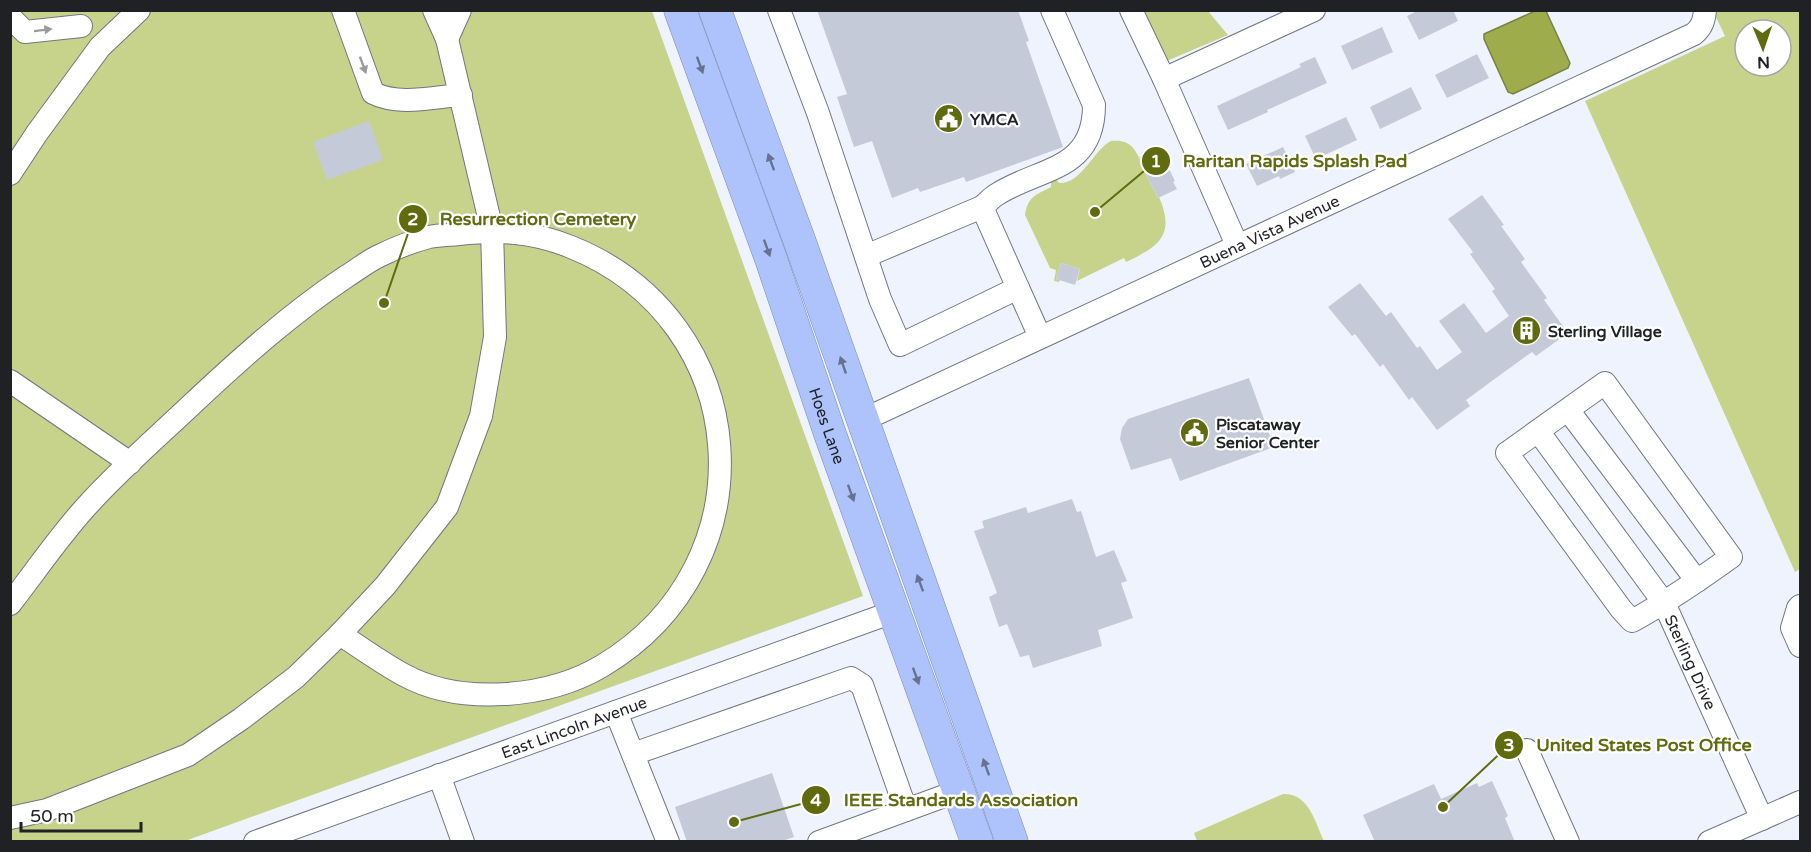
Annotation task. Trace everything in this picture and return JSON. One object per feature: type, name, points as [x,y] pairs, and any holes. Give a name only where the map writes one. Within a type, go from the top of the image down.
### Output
[{"type":"highway","name":"Hoes Lane","points":[[680,10],[771,260],[830,434],[976,842]]},
{"type":"highway","points":[[715,10],[1012,842]]},
{"type":"street","points":[[10,174],[100,47],[139,10]]},
{"type":"street","points":[[343,10],[373,93],[384,98],[401,100],[460,95]]},
{"type":"street","points":[[10,818],[47,810],[188,755],[242,719],[296,677],[340,634],[385,586],[447,507],[482,416],[495,337],[492,230],[447,39],[434,10]]},
{"type":"street","points":[[447,39],[460,10]]},
{"type":"street","points":[[779,10],[818,113],[880,299],[900,345],[1018,288]]},
{"type":"street","points":[[866,256],[982,207],[997,195],[1059,166],[1078,154],[1090,136],[1094,105],[1052,10]]},
{"type":"street","points":[[1131,10],[1237,245]]},
{"type":"street","points":[[1164,79],[1314,10]]},
{"type":"street","name":"Buena Vista Avenue","points":[[863,420],[1694,34],[1700,28],[1705,15]]},
{"type":"street","points":[[10,17],[25,32],[74,18],[100,47]]},
{"type":"street","points":[[982,207],[1040,337]]},
{"type":"street","points":[[10,604],[84,509],[206,390],[262,340],[322,293],[379,256],[431,237],[492,230],[561,243],[602,262],[630,279],[669,317],[691,350],[712,400],[720,442],[719,479],[713,517],[699,560],[665,615],[631,647],[593,671],[555,687],[511,693],[490,694],[447,690],[406,677],[340,634]]},
{"type":"street","points":[[10,381],[130,463]]},
{"type":"street","points":[[1605,383],[1731,557],[1664,603],[1632,621],[1506,453],[1568,410],[1605,383]]},
{"type":"street","points":[[1568,410],[1697,581]]},
{"type":"street","name":"Sterling Drive","points":[[1538,431],[1664,603],[1762,819]]},
{"type":"street","points":[[1800,606],[1792,628],[1800,646]]},
{"type":"street","name":"East Lincoln Avenue","points":[[255,842],[893,612]]},
{"type":"street","points":[[633,754],[851,678],[862,685],[906,810]]},
{"type":"street","points":[[616,712],[668,842]]},
{"type":"street","points":[[1527,750],[1568,842]]},
{"type":"street","points":[[439,775],[463,842]]},
{"type":"street","points":[[819,842],[958,791]]},
{"type":"street","points":[[1709,842],[1800,802]]},
{"type":"shaded area","points":[[10,11],[652,11],[863,596],[185,841],[11,841]]},
{"type":"shaded area","points":[[1138,11],[1208,11],[1228,35],[1162,63]]},
{"type":"shaded area","points":[[1535,11],[1546,11],[1570,63],[1568,68],[1513,94],[1508,92],[1484,39],[1484,34]]},
{"type":"shaded area","points":[[1713,11],[1800,11],[1800,569],[1795,572],[1585,101],[1725,36]]},
{"type":"shaded area","points":[[1111,141],[1128,143],[1131,146],[1159,197],[1166,222],[1161,239],[1147,251],[1126,262],[1124,258],[1077,281],[1080,269],[1061,263],[1056,279],[1060,280],[1059,282],[1054,281],[1056,270],[1050,268],[1025,215],[1028,204],[1037,194],[1051,187],[1051,181],[1056,179],[1059,183],[1067,182],[1081,173]]},
{"type":"shaded area","points":[[1283,794],[1292,795],[1305,803],[1324,841],[1197,841],[1194,833]]},
{"type":"building","name":"YMCA","points":[[817,10],[1018,10],[1029,41],[1026,42],[1063,147],[966,182],[964,177],[920,192],[918,188],[892,198],[872,141],[854,147],[837,97],[847,94]]},
{"type":"building","points":[[1419,10],[1453,10],[1458,21],[1419,40],[1407,16]]},
{"type":"building","points":[[1382,27],[1393,52],[1352,70],[1341,46]]},
{"type":"building","points":[[1477,54],[1489,78],[1447,98],[1435,75]]},
{"type":"building","points":[[1315,57],[1327,83],[1228,130],[1217,106],[1301,67],[1299,64]]},
{"type":"building","points":[[1411,87],[1422,109],[1380,129],[1370,107]]},
{"type":"building","points":[[1346,117],[1357,140],[1316,159],[1305,136]]},
{"type":"building","points":[[369,121],[383,160],[327,180],[313,142]]},
{"type":"building","points":[[1283,147],[1295,172],[1257,186],[1246,164]]},
{"type":"building","points":[[1157,148],[1177,189],[1158,198],[1139,157]]},
{"type":"building","name":"Sterling Village","points":[[1482,195],[1525,259],[1521,262],[1547,298],[1544,300],[1568,333],[1536,356],[1532,352],[1466,400],[1470,406],[1437,430],[1412,397],[1409,400],[1383,364],[1380,367],[1355,334],[1352,336],[1328,307],[1360,283],[1386,316],[1391,312],[1417,348],[1420,346],[1437,370],[1462,352],[1439,321],[1464,303],[1486,333],[1509,316],[1492,291],[1495,289],[1470,254],[1473,252],[1448,219]]},
{"type":"building","points":[[1061,263],[1080,269],[1075,285],[1056,279]]},
{"type":"building","name":"Piscataway Senior Center","points":[[1249,378],[1274,447],[1180,481],[1171,458],[1131,470],[1120,439],[1122,428],[1128,419]]},
{"type":"building","points":[[1072,499],[1077,512],[1081,511],[1096,557],[1114,550],[1127,581],[1121,583],[1133,618],[1098,630],[1102,646],[1033,668],[1029,655],[1020,657],[1007,624],[999,627],[989,597],[997,593],[974,531],[984,528],[982,521],[1026,507],[1028,513]]},
{"type":"building","points":[[772,773],[794,837],[779,842],[687,842],[675,807]]},
{"type":"building","points":[[1492,781],[1508,816],[1505,818],[1515,842],[1375,842],[1363,815],[1434,784],[1441,799],[1477,783],[1479,787]]},
{"type":"place","name":"YMCA","points":[[949,119]]},
{"type":"place","name":"Raritan Rapids Splash Pad","points":[[1095,212]]},
{"type":"place","name":"Resurrection Cemetery","points":[[384,303]]},
{"type":"place","name":"Sterling Village","points":[[1527,331]]},
{"type":"place","name":"Piscataway Senior Center","points":[[1195,433]]},
{"type":"place","name":"United States Post Office","points":[[1443,807]]},
{"type":"place","name":"IEEE Standards Association","points":[[734,822]]}]
